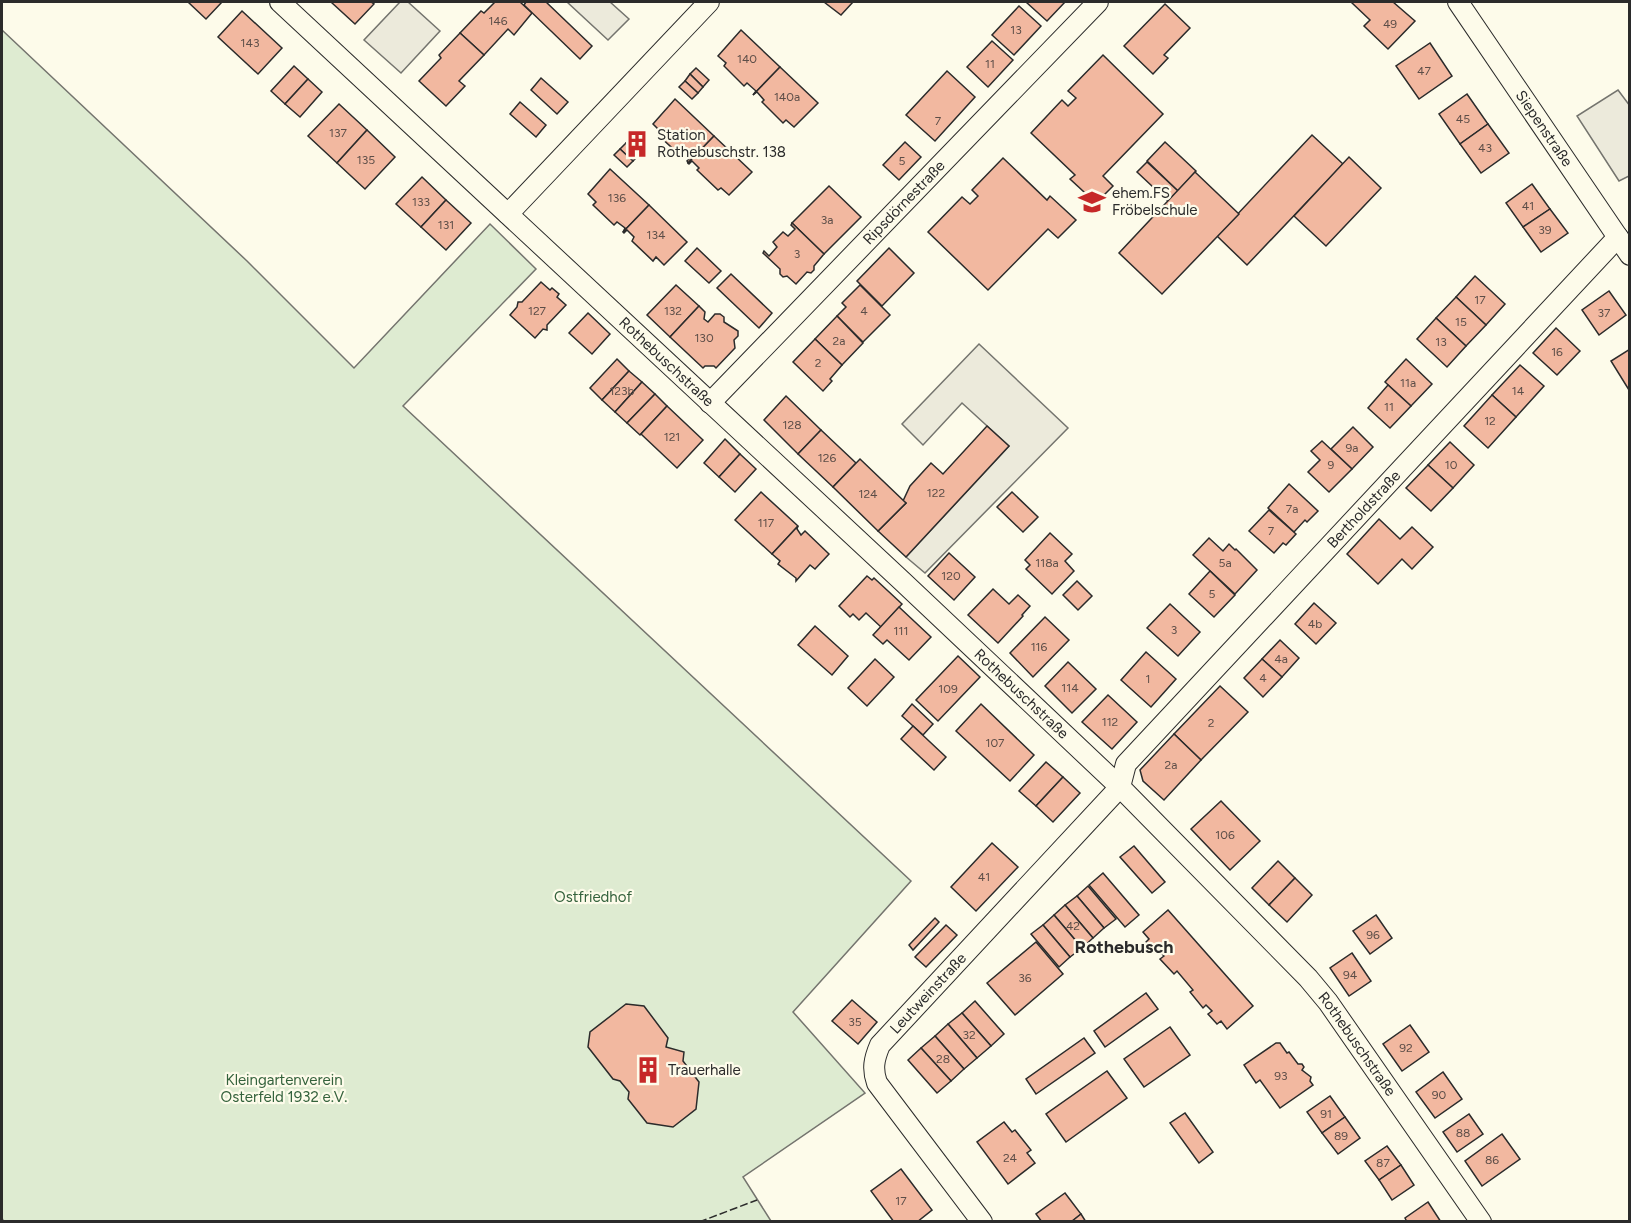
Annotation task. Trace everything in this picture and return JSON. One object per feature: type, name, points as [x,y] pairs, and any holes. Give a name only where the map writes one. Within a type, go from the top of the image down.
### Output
[{"type":"street","name":"Rothebuschstraße","points":[[280,2],[878,558],[1120,787],[1308,978],[1339,1018],[1481,1221]]},
{"type":"street","points":[[508,214],[709,2]]},
{"type":"street","name":"Ripsdörnestraße","points":[[710,403],[1098,2]]},
{"type":"street","name":"Siepenstraße","points":[[1458,2],[1629,255]]},
{"type":"street","name":"Bertholdstraße","points":[[1120,787],[1126,764],[1618,237]]},
{"type":"street","name":"Leutweinstraße","points":[[982,1221],[877,1083],[873,1072],[877,1053],[886,1037],[1120,787]]},
{"type":"green space","points":[[2,30],[247,261],[354,368],[490,224],[536,269],[403,406],[911,881],[793,1012],[865,1093],[743,1177],[771,1221],[4,1222],[2,1218]]},
{"type":"shaded area","points":[[400,2],[408,2],[440,31],[401,73],[364,40]]},
{"type":"shaded area","points":[[567,2],[610,2],[629,19],[608,40]]},
{"type":"shaded area","points":[[1618,90],[1630,106],[1629,176],[1619,181],[1577,116]]},
{"type":"shaded area","points":[[979,344],[1068,428],[925,573],[906,557],[1009,446],[962,403],[923,445],[902,424]]},
{"type":"building","points":[[188,2],[222,2],[206,19]]},
{"type":"building","points":[[331,2],[371,2],[374,4],[355,24]]},
{"type":"building","points":[[495,2],[520,2],[532,13],[514,35],[508,29],[484,55],[460,33],[481,11],[484,13]]},
{"type":"building","points":[[526,2],[546,2],[592,46],[580,59],[524,5]]},
{"type":"building","points":[[824,2],[853,2],[841,15]]},
{"type":"building","points":[[1026,2],[1065,2],[1047,21]]},
{"type":"building","points":[[1351,2],[1393,2],[1415,21],[1388,49],[1364,26],[1370,20]]},
{"type":"building","points":[[1165,4],[1190,28],[1164,55],[1168,58],[1153,74],[1124,46]]},
{"type":"building","points":[[1019,6],[1041,26],[1014,55],[992,35]]},
{"type":"building","points":[[242,11],[282,48],[258,74],[218,37]]},
{"type":"building","points":[[741,30],[780,67],[753,95],[756,91],[747,83],[744,86],[724,66],[726,63],[718,56]]},
{"type":"building","points":[[460,33],[484,55],[459,81],[465,86],[446,106],[419,81]]},
{"type":"building","points":[[992,41],[1013,60],[988,87],[967,67]]},
{"type":"building","points":[[1430,43],[1452,76],[1419,99],[1396,66]]},
{"type":"building","points":[[1103,55],[1163,114],[1103,176],[1113,186],[1096,203],[1070,179],[1075,175],[1031,133],[1062,100],[1068,106],[1076,98],[1068,91]]},
{"type":"building","points":[[294,66],[308,79],[285,104],[271,91]]},
{"type":"building","points":[[780,67],[818,103],[794,127],[786,120],[783,123],[762,102],[764,100],[757,92],[753,95]]},
{"type":"building","points":[[696,68],[709,80],[703,87],[690,74]]},
{"type":"building","points":[[947,71],[975,97],[935,141],[906,115]]},
{"type":"building","points":[[690,74],[703,87],[698,93],[685,81]]},
{"type":"building","points":[[541,78],[568,102],[557,114],[531,90]]},
{"type":"building","points":[[308,79],[322,92],[300,117],[285,104]]},
{"type":"building","points":[[685,81],[698,93],[692,99],[679,87]]},
{"type":"building","points":[[1467,94],[1488,124],[1460,144],[1439,114]]},
{"type":"building","points":[[675,99],[714,136],[688,163],[689,159],[682,152],[680,155],[658,135],[661,132],[653,124]]},
{"type":"building","points":[[520,102],[546,125],[536,137],[510,114]]},
{"type":"building","points":[[339,104],[367,130],[337,163],[308,136]]},
{"type":"building","points":[[1488,124],[1509,153],[1481,173],[1460,144]]},
{"type":"building","points":[[367,130],[395,157],[365,189],[337,163]]},
{"type":"building","name":"Station Rothebuschstr. 138","points":[[634,134],[647,146],[639,155],[626,143]]},
{"type":"building","points":[[1312,135],[1343,164],[1247,265],[1217,236]]},
{"type":"building","points":[[714,136],[752,172],[729,195],[721,188],[718,190],[697,170],[699,168],[692,161],[688,163]]},
{"type":"building","points":[[905,142],[921,157],[899,180],[883,165]]},
{"type":"building","points":[[1165,142],[1196,171],[1178,191],[1147,161]]},
{"type":"building","points":[[626,143],[639,155],[633,161],[620,149]]},
{"type":"building","points":[[620,149],[633,161],[627,167],[614,155]]},
{"type":"building","points":[[1349,157],[1381,188],[1326,246],[1294,216]]},
{"type":"building","points":[[1003,158],[1047,200],[1050,196],[1076,220],[1058,238],[1048,229],[988,290],[928,232],[962,197],[970,204],[978,196],[972,190]]},
{"type":"building","points":[[1147,162],[1178,191],[1168,201],[1137,172]]},
{"type":"building","points":[[610,169],[649,205],[623,232],[625,228],[617,222],[614,225],[593,205],[596,202],[588,194]]},
{"type":"building","points":[[1195,172],[1239,214],[1162,294],[1119,253]]},
{"type":"building","points":[[422,177],[446,200],[421,227],[396,204]]},
{"type":"building","points":[[1532,184],[1550,209],[1523,227],[1506,203]]},
{"type":"building","points":[[829,186],[861,217],[824,254],[792,223]]},
{"type":"building","points":[[446,200],[471,223],[446,250],[421,227]]},
{"type":"building","points":[[649,205],[687,242],[664,265],[656,257],[653,261],[632,241],[634,237],[627,230],[623,232]]},
{"type":"building","points":[[1550,209],[1568,233],[1541,252],[1523,227]]},
{"type":"building","points":[[792,223],[824,254],[814,266],[814,270],[811,273],[807,272],[796,284],[787,276],[783,277],[780,269],[763,253],[764,251],[769,256],[777,247],[773,242],[783,232],[788,236],[795,229]]},
{"type":"building","points":[[697,248],[721,271],[709,283],[685,261]]},
{"type":"building","points":[[889,248],[914,273],[882,306],[857,281]]},
{"type":"building","points":[[731,274],[772,313],[759,328],[717,288]]},
{"type":"building","points":[[1475,276],[1505,304],[1486,325],[1456,297]]},
{"type":"building","points":[[541,282],[559,294],[557,297],[566,305],[547,325],[547,330],[543,329],[535,338],[510,315],[518,302],[522,302]]},
{"type":"building","points":[[676,285],[699,306],[670,337],[647,315]]},
{"type":"building","points":[[860,285],[890,315],[863,342],[837,316],[846,307],[842,303]]},
{"type":"building","points":[[1609,291],[1626,315],[1599,335],[1582,310]]},
{"type":"building","points":[[1456,297],[1486,325],[1466,346],[1436,318]]},
{"type":"building","points":[[699,306],[705,312],[704,319],[708,322],[715,314],[720,314],[724,317],[724,322],[738,331],[738,336],[734,340],[735,348],[716,368],[705,366],[703,368],[670,337]]},
{"type":"building","points":[[588,313],[610,334],[592,354],[569,333]]},
{"type":"building","points":[[837,316],[863,343],[842,365],[815,339]]},
{"type":"building","points":[[1436,318],[1466,346],[1447,367],[1417,339]]},
{"type":"building","points":[[1556,328],[1580,351],[1557,375],[1533,353]]},
{"type":"building","points":[[815,339],[842,365],[823,391],[793,362]]},
{"type":"building","points":[[1630,349],[1630,389],[1629,390],[1611,361]]},
{"type":"building","points":[[617,359],[629,371],[602,400],[590,388]]},
{"type":"building","points":[[1406,359],[1432,384],[1411,406],[1385,382]]},
{"type":"building","points":[[1520,365],[1544,386],[1516,417],[1492,395]]},
{"type":"building","points":[[629,371],[642,382],[615,412],[602,400]]},
{"type":"building","points":[[642,382],[655,394],[627,423],[615,412]]},
{"type":"building","points":[[1388,385],[1411,406],[1390,428],[1368,408]]},
{"type":"building","points":[[655,394],[667,406],[640,435],[627,423]]},
{"type":"building","points":[[1492,395],[1516,417],[1488,448],[1464,426]]},
{"type":"building","points":[[786,396],[821,430],[798,454],[764,420]]},
{"type":"building","points":[[667,406],[703,440],[677,468],[641,434]]},
{"type":"building","points":[[987,426],[1009,446],[906,557],[878,531],[906,503],[903,501],[910,486],[931,463],[943,474]]},
{"type":"building","points":[[1353,427],[1373,447],[1352,469],[1331,449]]},
{"type":"building","points":[[821,430],[856,463],[833,487],[798,454]]},
{"type":"building","points":[[725,439],[740,454],[719,477],[704,463]]},
{"type":"building","points":[[1322,441],[1352,469],[1329,492],[1308,472],[1320,460],[1311,451]]},
{"type":"building","points":[[1450,442],[1474,465],[1453,488],[1428,465]]},
{"type":"building","points":[[740,454],[756,469],[735,492],[719,477]]},
{"type":"building","points":[[860,459],[906,503],[878,531],[833,487]]},
{"type":"building","points":[[1428,465],[1453,488],[1431,511],[1406,488]]},
{"type":"building","points":[[1289,484],[1318,511],[1294,532],[1268,508]]},
{"type":"building","points":[[761,492],[798,526],[772,554],[735,520]]},
{"type":"building","points":[[1012,492],[1038,517],[1023,532],[997,507]]},
{"type":"building","points":[[1269,510],[1296,534],[1274,553],[1249,531]]},
{"type":"building","points":[[1379,519],[1400,539],[1412,527],[1433,547],[1412,569],[1402,559],[1378,584],[1347,554]]},
{"type":"building","points":[[798,526],[797,529],[801,535],[805,531],[829,554],[815,569],[810,565],[796,581],[796,578],[778,564],[780,561],[772,554]]},
{"type":"building","points":[[1050,533],[1072,554],[1065,561],[1074,571],[1052,594],[1026,569],[1030,565],[1025,560]]},
{"type":"building","points":[[1209,538],[1223,551],[1229,544],[1257,570],[1235,594],[1193,555]]},
{"type":"building","points":[[949,553],[975,577],[954,600],[928,576]]},
{"type":"building","points":[[1210,571],[1235,595],[1214,617],[1189,594]]},
{"type":"building","points":[[867,576],[872,580],[874,578],[902,604],[881,627],[866,613],[859,620],[853,614],[850,617],[839,606]]},
{"type":"building","points":[[1077,581],[1092,596],[1078,610],[1063,595]]},
{"type":"building","points":[[993,589],[1009,604],[1018,595],[1030,606],[998,643],[968,615]]},
{"type":"building","points":[[1314,603],[1336,623],[1316,644],[1295,624]]},
{"type":"building","points":[[1170,604],[1200,632],[1178,656],[1147,628]]},
{"type":"building","points":[[899,607],[931,637],[909,660],[887,640],[883,644],[873,635]]},
{"type":"building","points":[[1045,617],[1069,640],[1033,677],[1010,653]]},
{"type":"building","points":[[815,626],[848,656],[832,675],[798,645]]},
{"type":"building","points":[[1280,640],[1299,658],[1282,677],[1262,659]]},
{"type":"building","points":[[1146,652],[1176,679],[1151,707],[1121,680]]},
{"type":"building","points":[[958,656],[980,677],[938,721],[916,700]]},
{"type":"building","points":[[875,659],[894,677],[867,706],[848,688]]},
{"type":"building","points":[[1262,659],[1282,677],[1263,697],[1244,678]]},
{"type":"building","points":[[1068,662],[1096,689],[1072,713],[1045,686]]},
{"type":"building","points":[[1220,686],[1248,712],[1201,760],[1174,734]]},
{"type":"building","points":[[1108,695],[1137,722],[1112,749],[1082,722]]},
{"type":"building","points":[[912,704],[933,724],[923,735],[902,716]]},
{"type":"building","points":[[981,704],[1034,755],[1010,781],[956,731]]},
{"type":"building","points":[[913,726],[946,757],[934,770],[901,739]]},
{"type":"building","points":[[1174,734],[1201,760],[1164,800],[1143,781],[1140,770]]},
{"type":"building","points":[[1046,762],[1063,777],[1036,806],[1019,791]]},
{"type":"building","points":[[1063,777],[1080,793],[1053,822],[1036,806]]},
{"type":"building","points":[[1221,801],[1260,841],[1230,870],[1191,829]]},
{"type":"building","points":[[992,843],[1018,867],[976,911],[951,887]]},
{"type":"building","points":[[1134,846],[1165,882],[1152,893],[1120,857]]},
{"type":"building","points":[[1278,861],[1295,878],[1269,905],[1252,888]]},
{"type":"building","points":[[1103,873],[1139,915],[1125,927],[1089,885]]},
{"type":"building","points":[[1295,878],[1312,895],[1287,922],[1269,905]]},
{"type":"building","points":[[1088,886],[1116,919],[1104,928],[1077,896]]},
{"type":"building","points":[[1077,896],[1104,928],[1093,938],[1065,905]]},
{"type":"building","points":[[1065,905],[1093,938],[1082,948],[1054,915]]},
{"type":"building","points":[[1168,910],[1253,1006],[1227,1029],[1221,1021],[1217,1024],[1208,1014],[1212,1011],[1206,1005],[1203,1008],[1190,992],[1193,990],[1177,971],[1174,974],[1160,959],[1164,956],[1158,950],[1154,952],[1146,942],[1149,939],[1143,932]]},
{"type":"building","points":[[1054,915],[1082,948],[1070,957],[1043,925]]},
{"type":"building","points":[[1376,915],[1392,938],[1370,954],[1353,931]]},
{"type":"building","points":[[935,918],[939,922],[913,950],[909,945]]},
{"type":"building","points":[[946,925],[957,935],[926,967],[915,957]]},
{"type":"building","points":[[1043,925],[1070,957],[1059,967],[1031,934]]},
{"type":"building","points":[[1036,942],[1063,974],[1015,1015],[987,983]]},
{"type":"building","points":[[1352,953],[1371,981],[1349,996],[1330,968]]},
{"type":"building","points":[[1146,993],[1158,1009],[1105,1047],[1094,1031]]},
{"type":"building","points":[[852,1000],[877,1022],[858,1044],[832,1021]]},
{"type":"building","points":[[975,1001],[1004,1034],[991,1046],[962,1013]]},
{"type":"building","name":"Trauerhalle","points":[[626,1004],[644,1006],[668,1038],[666,1047],[684,1052],[683,1061],[699,1082],[696,1109],[673,1127],[647,1123],[628,1099],[629,1092],[620,1081],[613,1079],[588,1047],[590,1032]]},
{"type":"building","points":[[962,1013],[991,1046],[977,1058],[948,1024]]},
{"type":"building","points":[[948,1024],[977,1058],[964,1069],[935,1036]]},
{"type":"building","points":[[1410,1025],[1429,1052],[1402,1071],[1383,1044]]},
{"type":"building","points":[[1170,1027],[1190,1055],[1144,1087],[1124,1059]]},
{"type":"building","points":[[935,1036],[964,1069],[951,1081],[921,1048]]},
{"type":"building","points":[[1084,1038],[1095,1053],[1036,1094],[1026,1079]]},
{"type":"building","points":[[1276,1043],[1280,1043],[1298,1064],[1302,1064],[1304,1067],[1302,1070],[1311,1077],[1310,1081],[1313,1085],[1280,1108],[1260,1080],[1256,1083],[1244,1065]]},
{"type":"building","points":[[921,1048],[951,1081],[937,1093],[908,1060]]},
{"type":"building","points":[[1107,1071],[1127,1098],[1066,1142],[1046,1114]]},
{"type":"building","points":[[1443,1072],[1462,1099],[1435,1118],[1416,1092]]},
{"type":"building","points":[[1330,1096],[1345,1117],[1322,1133],[1307,1112]]},
{"type":"building","points":[[1185,1113],[1213,1152],[1199,1163],[1170,1123]]},
{"type":"building","points":[[1469,1114],[1483,1134],[1457,1152],[1443,1132]]},
{"type":"building","points":[[1345,1117],[1360,1138],[1338,1154],[1322,1133]]},
{"type":"building","points":[[1004,1122],[1012,1132],[1015,1130],[1031,1150],[1027,1153],[1035,1163],[1008,1184],[977,1142]]},
{"type":"building","points":[[1502,1134],[1520,1159],[1482,1186],[1465,1161]]},
{"type":"building","points":[[1387,1146],[1401,1165],[1379,1180],[1365,1161]]},
{"type":"building","points":[[1401,1165],[1414,1185],[1392,1200],[1379,1180]]},
{"type":"building","points":[[901,1169],[932,1210],[917,1222],[894,1222],[871,1191]]},
{"type":"building","points":[[1065,1193],[1081,1214],[1071,1222],[1042,1222],[1036,1214]]},
{"type":"building","points":[[1428,1202],[1441,1222],[1407,1222],[1405,1218]]},
{"type":"building","points":[[1081,1214],[1086,1222],[1071,1222]]},
{"type":"fence","points":[[699,1222],[757,1200]]},
{"type":"place","name":"Station Rothebuschstr. 138","points":[[637,144]]},
{"type":"place","name":"ehem.FS Fröbelschule","points":[[1092,202]]},
{"type":"place","name":"Trauerhalle","points":[[648,1070]]},
{"type":"district","name":"Rothebusch","points":[[1124,947]]},
{"type":"park label","name":"Ostfriedhof","points":[[593,897]]},
{"type":"park label","name":"Kleingartenverein Osterfeld 1932 e.V.","points":[[284,1088]]}]
